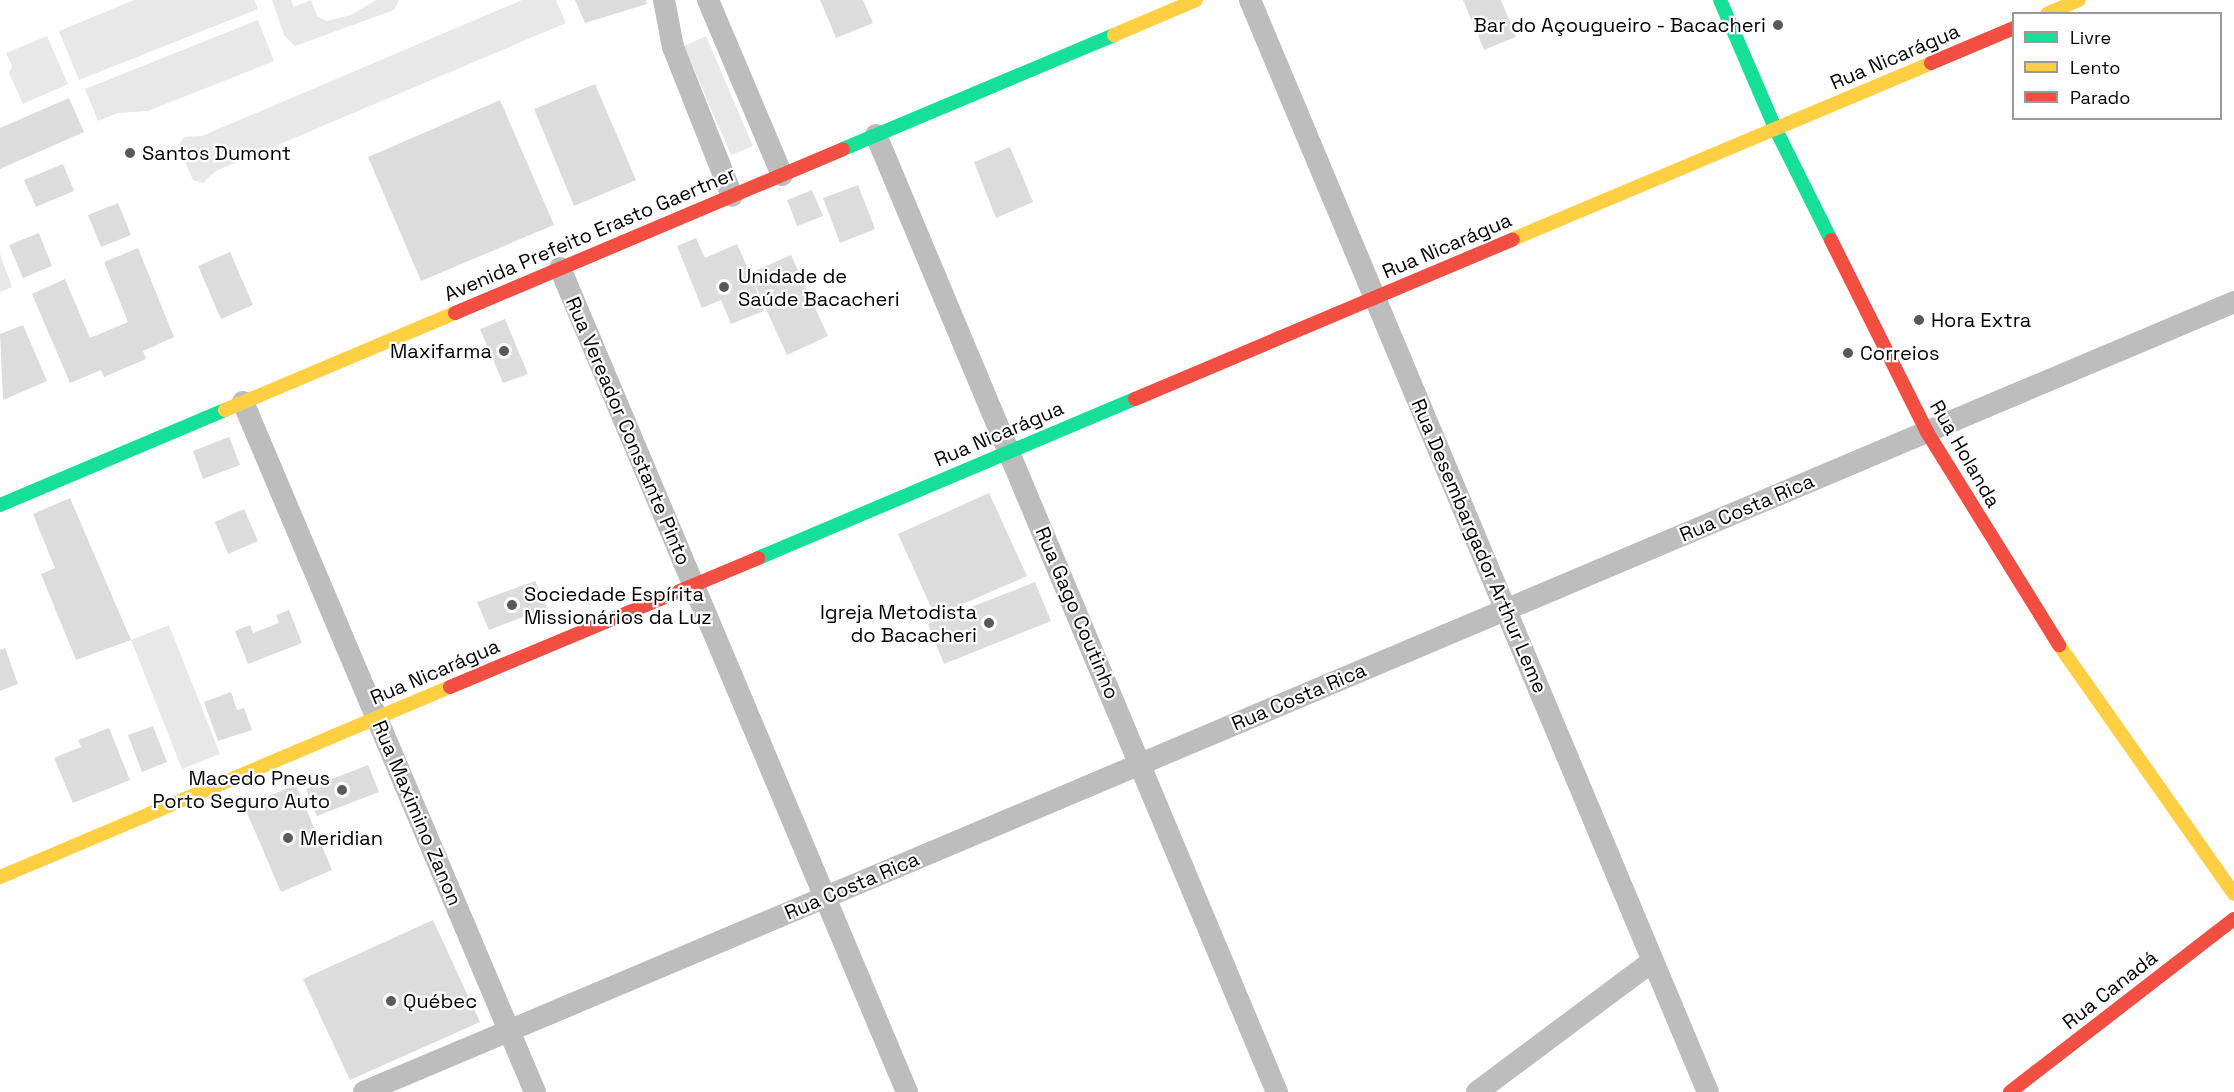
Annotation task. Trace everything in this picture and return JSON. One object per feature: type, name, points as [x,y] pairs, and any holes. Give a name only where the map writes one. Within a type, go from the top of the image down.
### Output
[{"type":"main road","name":"Avenida Prefeito Erasto Gaertner","points":[[0,505],[1196,0]]},
{"type":"main road","name":"Rua Holanda","points":[[1720,0],[1775,128],[1927,432],[2067,658],[2234,894]]},
{"type":"main road","points":[[2052,12],[2079,0]]},
{"type":"main road","name":"Rua Nicarágua","points":[[0,877],[2012,28]]},
{"type":"main road","name":"Rua Canadá","points":[[2010,1092],[2234,919]]},
{"type":"street","points":[[664,0],[673,47],[732,196]]},
{"type":"street","points":[[708,0],[782,175]]},
{"type":"street","name":"Rua Desembargador Arthur Leme","points":[[1250,0],[1708,1092]]},
{"type":"street","name":"Rua Gago Coutinho","points":[[876,135],[1277,1092]]},
{"type":"street","name":"Rua Vereador Constante Pinto","points":[[560,268],[907,1092]]},
{"type":"street","name":"Rua Costa Rica","points":[[364,1092],[2234,302]]},
{"type":"street","name":"Rua Maximino Zanon","points":[[243,402],[535,1092]]},
{"type":"street","points":[[1477,1092],[1653,961]]},
{"type":"shaded area","points":[[134,0],[254,0],[258,9],[79,80],[59,31]]},
{"type":"shaded area","points":[[272,0],[291,0],[294,7],[311,0],[317,16],[326,21],[351,15],[376,0],[399,0],[394,10],[295,46],[284,35]]},
{"type":"shaded area","points":[[522,0],[556,0],[566,23],[216,171],[203,183],[193,180],[178,146],[184,137],[202,136]]},
{"type":"shaded area","points":[[258,20],[274,61],[148,111],[118,113],[98,121],[85,89]]},
{"type":"shaded area","points":[[47,36],[68,84],[23,104],[9,73],[12,66],[6,53]]},
{"type":"shaded area","points":[[706,36],[753,146],[731,155],[684,46]]},
{"type":"shaded area","points":[[0,254],[12,287],[0,292]]},
{"type":"shaded area","points":[[169,625],[220,754],[182,769],[131,640]]},
{"type":"building","points":[[575,0],[646,0],[647,4],[585,23]]},
{"type":"building","points":[[820,0],[863,0],[873,23],[836,38]]},
{"type":"building","points":[[1463,0],[1501,0],[1516,37],[1484,50]]},
{"type":"building","points":[[595,84],[636,180],[574,206],[534,109]]},
{"type":"building","points":[[69,98],[84,132],[0,169],[0,128]]},
{"type":"building","points":[[500,100],[554,225],[421,281],[368,157]]},
{"type":"building","points":[[1010,147],[1033,202],[996,218],[974,162]]},
{"type":"building","points":[[63,164],[74,191],[36,207],[24,180]]},
{"type":"building","points":[[858,185],[875,229],[840,243],[823,198]]},
{"type":"building","points":[[812,190],[823,216],[797,226],[787,200]]},
{"type":"building","points":[[118,203],[131,235],[101,247],[88,215]]},
{"type":"building","points":[[39,233],[52,266],[23,278],[9,245]]},
{"type":"building","points":[[696,238],[705,258],[737,244],[750,273],[791,255],[828,336],[787,355],[752,278],[764,311],[731,324],[721,300],[702,308],[677,246]]},
{"type":"building","points":[[138,248],[174,337],[143,351],[146,359],[104,377],[101,370],[70,383],[32,294],[65,279],[90,338],[128,322],[104,262]]},
{"type":"building","points":[[230,252],[253,305],[221,319],[198,266]]},
{"type":"building","name":"Maxifarma","points":[[505,319],[528,374],[503,383],[480,329]]},
{"type":"building","points":[[23,325],[47,381],[3,400],[0,334]]},
{"type":"building","points":[[229,437],[240,465],[203,479],[193,451]]},
{"type":"building","points":[[989,493],[1027,576],[935,616],[898,534]]},
{"type":"building","points":[[70,498],[131,640],[76,660],[41,574],[55,568],[33,514]]},
{"type":"building","points":[[244,509],[258,541],[228,554],[215,522]]},
{"type":"building","name":"Sociedade Espírita Missionários da Luz","points":[[535,581],[547,608],[489,630],[477,602]]},
{"type":"building","name":"Igreja Metodista do Bacacheri","points":[[1035,582],[1051,621],[944,664],[928,624]]},
{"type":"building","points":[[289,610],[302,643],[248,664],[235,631],[250,625],[253,633],[279,623],[276,615]]},
{"type":"building","points":[[5,648],[18,684],[0,691],[0,650]]},
{"type":"building","points":[[231,692],[237,710],[244,708],[252,730],[218,741],[204,702]]},
{"type":"building","points":[[153,726],[167,762],[142,772],[128,735]]},
{"type":"building","points":[[109,728],[130,780],[73,803],[54,758],[81,747],[78,740]]},
{"type":"building","name":"Macedo Pneus Porto Seguro Auto","points":[[368,765],[379,792],[317,816],[306,789]]},
{"type":"building","name":"Meridian","points":[[296,785],[332,870],[281,892],[244,806]]},
{"type":"building","name":"Québec","points":[[433,920],[480,1022],[350,1080],[303,979]]},
{"type":"traffic: fast","points":[[1720,0],[1775,128],[1831,240]]},
{"type":"traffic: fast","points":[[843,149],[1114,35]]},
{"type":"traffic: fast","points":[[758,558],[1135,399]]},
{"type":"traffic: fast","points":[[0,505],[225,410]]},
{"type":"traffic: slow","points":[[1114,35],[1196,0]]},
{"type":"traffic: slow","points":[[2052,12],[2079,0]]},
{"type":"traffic: slow","points":[[1513,239],[1931,63]]},
{"type":"traffic: slow","points":[[225,410],[455,313]]},
{"type":"traffic: slow","points":[[2059,645],[2234,894]]},
{"type":"traffic: slow","points":[[0,877],[450,687]]},
{"type":"traffic: jam","points":[[1931,63],[2012,29]]},
{"type":"traffic: jam","points":[[455,313],[843,149]]},
{"type":"traffic: jam","points":[[1135,399],[1513,239]]},
{"type":"traffic: jam","points":[[1831,240],[1927,432],[2059,645]]},
{"type":"traffic: jam","points":[[450,687],[758,558]]},
{"type":"traffic: jam","points":[[2010,1092],[2234,919]]},
{"type":"place","name":"Bar do Açougueiro - Bacacheri","points":[[1778,25]]},
{"type":"place","name":"Santos Dumont","points":[[130,153]]},
{"type":"place","name":"Unidade de Saúde Bacacheri","points":[[724,287]]},
{"type":"place","name":"Hora Extra","points":[[1919,320]]},
{"type":"place","name":"Maxifarma","points":[[504,351]]},
{"type":"place","name":"Correios","points":[[1848,353]]},
{"type":"place","name":"Sociedade Espírita Missionários da Luz","points":[[512,605]]},
{"type":"place","name":"Igreja Metodista do Bacacheri","points":[[989,623]]},
{"type":"place","name":"Macedo Pneus Porto Seguro Auto","points":[[342,790]]},
{"type":"place","name":"Meridian","points":[[288,838]]},
{"type":"place","name":"Québec","points":[[391,1001]]}]
